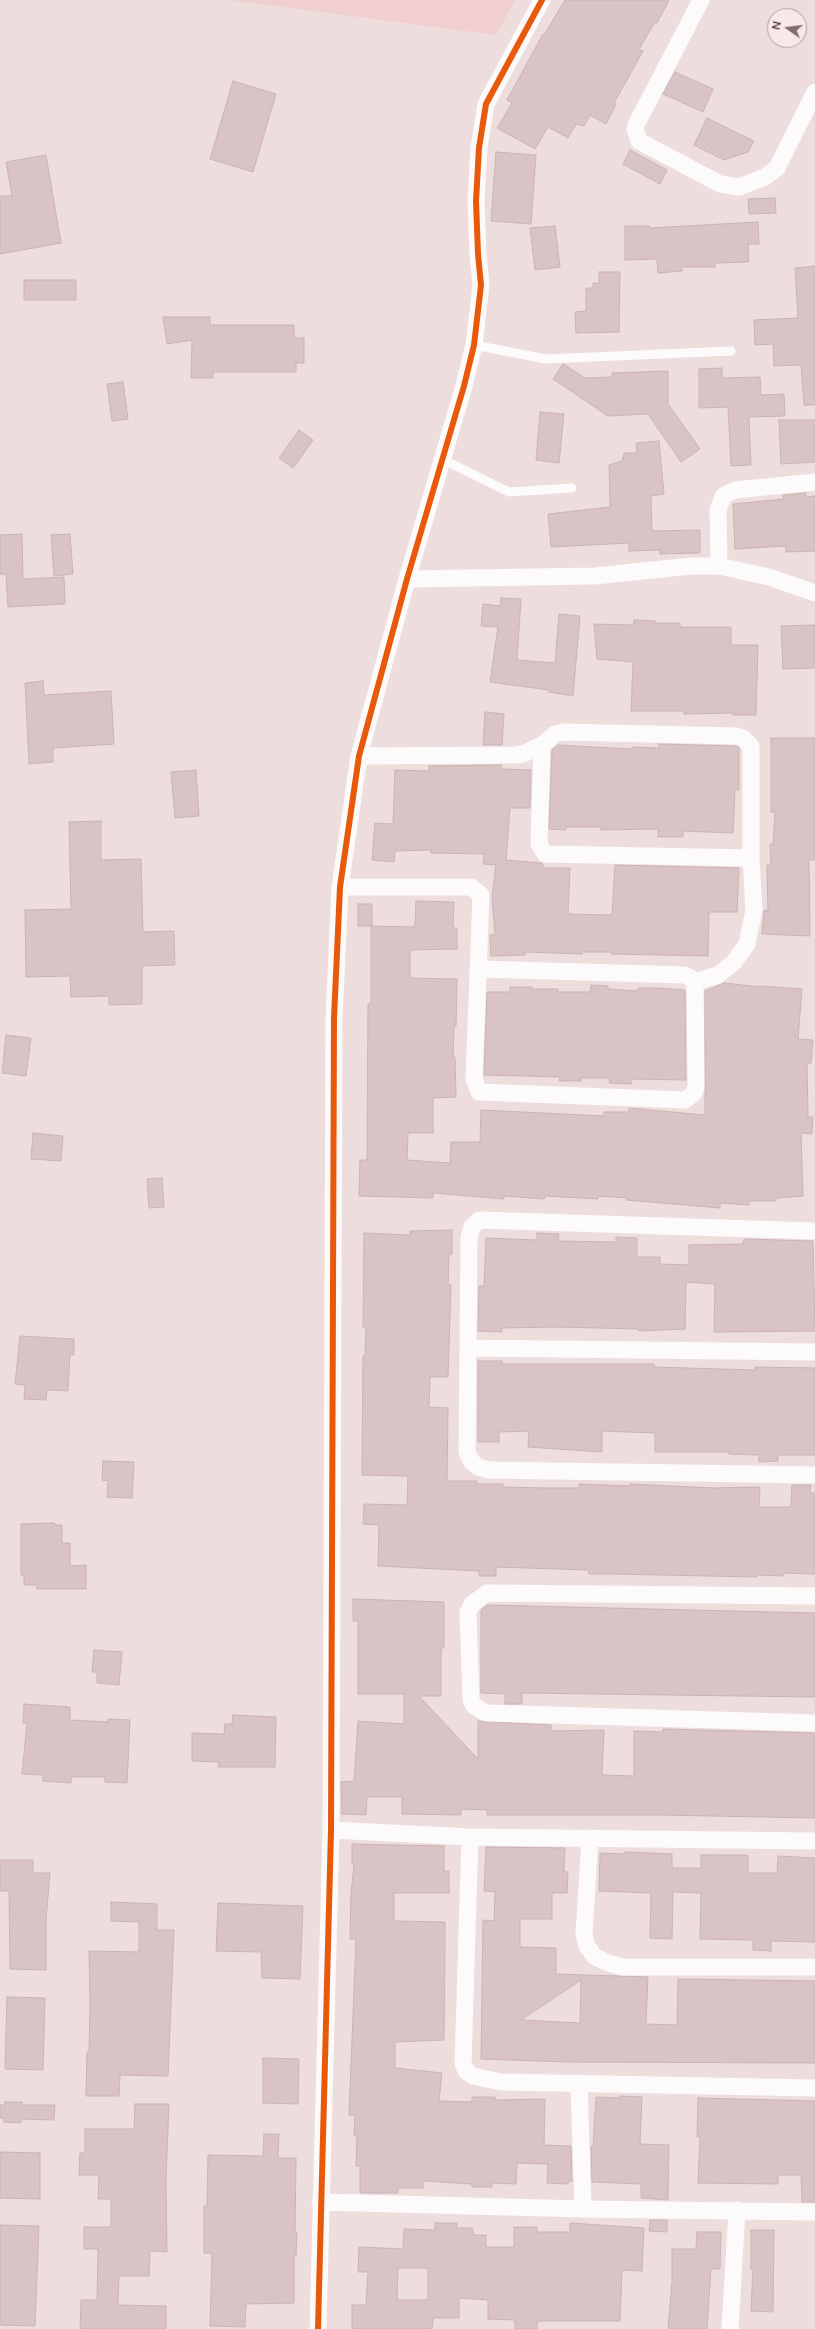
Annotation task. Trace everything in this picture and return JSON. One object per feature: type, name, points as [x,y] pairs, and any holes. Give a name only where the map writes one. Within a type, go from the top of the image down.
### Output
[{"type":"street","points":[[318,2329],[320,2202],[331,1830],[334,1018],[340,887],[358,756],[407,579],[464,386],[474,345],[481,285],[476,201],[479,148],[486,104],[542,0]]},
{"type":"street","points":[[701,0],[637,123],[636,129],[639,141],[720,184],[740,187],[765,178],[777,168],[815,92]]},
{"type":"street","points":[[719,566],[718,510],[723,496],[735,490],[815,482]]},
{"type":"street","points":[[407,579],[595,576],[691,566],[719,566],[769,577],[815,593]]},
{"type":"street","points":[[358,756],[515,756],[542,745],[555,734],[562,732],[737,736],[743,738],[751,746],[750,858],[754,910],[747,944],[734,962],[718,975],[694,982]]},
{"type":"street","points":[[542,745],[538,844],[545,854],[750,858]]},
{"type":"street","points":[[340,887],[471,887],[481,895],[480,969],[474,1079],[479,1092],[686,1100],[696,1088],[694,982]]},
{"type":"street","points":[[480,969],[685,975],[694,982]]},
{"type":"street","points":[[815,1231],[479,1220],[472,1227],[469,1238],[467,1451],[471,1461],[478,1467],[497,1470],[815,1475]]},
{"type":"street","points":[[468,1348],[815,1352]]},
{"type":"street","points":[[815,1596],[487,1593],[472,1604],[468,1612],[471,1700],[474,1706],[486,1713],[815,1723]]},
{"type":"street","points":[[331,1830],[470,1837],[815,1841]]},
{"type":"street","points":[[470,1837],[463,2063],[466,2071],[473,2076],[486,2080],[815,2088]]},
{"type":"street","points":[[590,1838],[584,1934],[587,1946],[594,1956],[608,1963],[623,1967],[815,1967]]},
{"type":"street","points":[[579,2083],[583,2209]]},
{"type":"street","points":[[320,2202],[583,2209],[815,2212]]},
{"type":"street","points":[[730,2329],[737,2210]]},
{"type":"lane","points":[[474,345],[546,359],[731,351]]},
{"type":"lane","points":[[442,459],[509,492],[572,488]]},
{"type":"shaded area","points":[[230,0],[515,0],[496,35]]},
{"type":"building","points":[[565,0],[669,0],[657,23],[655,22],[639,49],[643,51],[614,103],[616,104],[606,124],[590,115],[584,126],[576,124],[568,138],[548,127],[535,149],[497,128],[512,103],[507,100],[543,34],[544,35]]},
{"type":"building","points":[[675,72],[713,89],[703,112],[663,94]]},
{"type":"building","points":[[233,81],[276,94],[253,172],[210,159]]},
{"type":"building","points":[[707,118],[754,141],[748,152],[724,160],[694,145]]},
{"type":"building","points":[[630,150],[667,170],[660,184],[623,164]]},
{"type":"building","points":[[496,152],[536,155],[531,224],[491,221]]},
{"type":"building","points":[[46,155],[61,243],[0,254],[0,196],[12,196],[6,162]]},
{"type":"building","points":[[775,198],[776,213],[749,214],[748,199]]},
{"type":"building","points":[[758,222],[759,244],[748,244],[749,262],[715,263],[715,267],[682,267],[682,271],[658,273],[657,259],[625,260],[625,226],[649,226],[649,228]]},
{"type":"building","points":[[555,226],[560,267],[535,270],[530,228]]},
{"type":"building","points":[[815,266],[815,405],[804,405],[801,365],[774,366],[773,344],[755,345],[754,320],[798,318],[795,268]]},
{"type":"building","points":[[599,272],[620,272],[619,332],[576,333],[575,312],[586,311],[586,288],[593,288],[593,283],[599,283]]},
{"type":"building","points":[[24,280],[76,280],[76,300],[24,300]]},
{"type":"building","points":[[163,317],[210,317],[210,325],[294,325],[294,338],[304,338],[304,363],[296,363],[296,372],[213,372],[213,378],[191,378],[192,340],[167,344]]},
{"type":"building","points":[[563,364],[585,378],[612,377],[612,373],[668,371],[668,404],[700,449],[681,462],[648,414],[608,416],[553,379]]},
{"type":"building","points":[[722,368],[722,378],[760,377],[761,395],[784,394],[785,416],[749,417],[751,465],[731,466],[728,407],[699,408],[699,369]]},
{"type":"building","points":[[123,382],[128,419],[112,421],[107,384]]},
{"type":"building","points":[[540,412],[564,414],[559,463],[536,460]]},
{"type":"building","points":[[779,420],[815,420],[815,462],[781,464]]},
{"type":"building","points":[[299,430],[313,440],[293,468],[279,458]]},
{"type":"building","points":[[659,441],[664,494],[651,496],[652,531],[700,530],[700,553],[660,554],[660,550],[629,551],[629,543],[551,547],[548,514],[610,507],[609,465],[622,461],[624,453],[637,453],[636,443]]},
{"type":"building","points":[[806,493],[806,497],[815,496],[815,551],[786,552],[786,546],[735,549],[733,504],[784,499],[783,495]]},
{"type":"building","points":[[22,534],[23,579],[64,577],[65,604],[8,607],[6,574],[0,574],[0,535]]},
{"type":"building","points":[[70,534],[73,574],[54,576],[51,535]]},
{"type":"building","points":[[501,598],[521,599],[517,660],[555,663],[559,614],[580,616],[573,696],[549,692],[549,690],[490,682],[498,627],[481,626],[483,604],[500,606]]},
{"type":"building","points":[[634,620],[655,621],[655,623],[680,623],[680,627],[731,627],[731,645],[758,645],[756,715],[733,715],[733,713],[684,714],[684,711],[631,711],[633,662],[597,659],[594,624],[633,625]]},
{"type":"building","points":[[815,625],[815,668],[783,669],[781,626]]},
{"type":"building","points":[[43,681],[44,695],[111,691],[114,744],[53,748],[53,762],[29,764],[25,683]]},
{"type":"building","points":[[485,712],[504,714],[502,745],[483,745]]},
{"type":"building","points":[[771,738],[815,738],[815,860],[809,860],[810,936],[762,934],[764,910],[768,911],[767,865],[771,865],[770,844],[773,844],[775,812],[771,812]]},
{"type":"building","points":[[659,744],[737,746],[739,748],[739,790],[735,790],[733,833],[683,831],[683,837],[658,837],[658,829],[601,830],[601,827],[566,827],[566,830],[549,829],[552,750],[558,745],[632,749],[632,747],[659,748]]},
{"type":"building","points":[[501,765],[501,769],[531,770],[530,808],[510,808],[506,860],[540,863],[543,864],[543,868],[570,868],[568,914],[612,915],[615,865],[739,868],[737,912],[709,912],[708,956],[612,954],[612,952],[582,952],[582,954],[525,952],[525,955],[491,956],[490,935],[495,934],[492,897],[496,865],[483,864],[484,854],[431,853],[431,850],[395,851],[394,862],[372,860],[375,823],[393,824],[395,770],[429,771],[429,766]]},
{"type":"building","points":[[196,770],[199,816],[175,818],[171,772]]},
{"type":"building","points":[[101,821],[101,860],[141,859],[143,932],[174,931],[175,965],[142,966],[142,1004],[109,1005],[109,996],[71,997],[70,976],[26,977],[25,910],[71,909],[69,822]]},
{"type":"building","points":[[416,901],[454,902],[453,928],[457,928],[457,949],[410,950],[410,978],[457,979],[456,1026],[454,1026],[453,1057],[455,1057],[456,1097],[433,1098],[433,1133],[408,1133],[407,1160],[450,1163],[451,1142],[480,1142],[481,1110],[604,1116],[604,1112],[629,1112],[629,1108],[705,1115],[705,991],[724,983],[802,989],[798,1039],[813,1040],[811,1063],[807,1063],[808,1117],[813,1117],[812,1134],[801,1133],[803,1196],[776,1198],[776,1201],[749,1201],[749,1205],[720,1203],[720,1208],[626,1200],[627,1198],[598,1196],[598,1199],[545,1196],[544,1199],[504,1196],[504,1199],[433,1193],[433,1198],[359,1196],[360,1160],[367,1160],[368,1004],[371,1004],[371,926],[415,927]]},
{"type":"building","points":[[358,904],[372,904],[372,926],[358,926]]},
{"type":"building","points":[[591,985],[608,986],[608,989],[638,991],[638,988],[685,990],[686,1080],[631,1079],[631,1084],[609,1083],[610,1078],[581,1078],[581,1081],[559,1081],[560,1077],[484,1075],[487,992],[510,992],[510,987],[532,987],[532,989],[558,989],[558,992],[590,992]]},
{"type":"building","points":[[6,1035],[31,1038],[26,1076],[2,1073]]},
{"type":"building","points":[[33,1133],[63,1136],[61,1161],[31,1159]]},
{"type":"building","points":[[162,1178],[164,1207],[149,1208],[147,1179]]},
{"type":"building","points":[[452,1230],[452,1254],[449,1254],[448,1285],[451,1285],[448,1377],[430,1377],[429,1407],[448,1408],[447,1481],[477,1481],[477,1484],[503,1484],[503,1487],[545,1488],[579,1488],[579,1484],[630,1486],[630,1484],[713,1488],[760,1487],[759,1507],[791,1507],[792,1485],[811,1485],[810,1493],[815,1493],[815,1574],[783,1573],[783,1576],[757,1575],[757,1577],[589,1574],[588,1570],[496,1567],[496,1576],[479,1576],[479,1571],[378,1566],[379,1525],[363,1524],[364,1504],[407,1505],[408,1476],[362,1475],[363,1356],[365,1356],[366,1327],[363,1327],[364,1233],[410,1235],[410,1231]]},
{"type":"building","points":[[537,1233],[559,1234],[558,1241],[616,1242],[616,1237],[637,1238],[637,1257],[660,1257],[660,1264],[689,1265],[689,1245],[743,1244],[744,1239],[813,1241],[815,1331],[714,1332],[715,1284],[686,1282],[685,1329],[639,1331],[639,1329],[557,1327],[502,1328],[502,1332],[478,1331],[479,1286],[484,1286],[486,1238],[537,1240]]},
{"type":"building","points":[[20,1336],[74,1339],[74,1355],[70,1354],[68,1391],[47,1390],[46,1400],[24,1399],[25,1385],[15,1384]]},
{"type":"building","points":[[478,1361],[502,1361],[502,1364],[654,1364],[654,1367],[755,1370],[755,1367],[815,1368],[815,1455],[778,1455],[778,1461],[759,1462],[759,1455],[729,1454],[729,1452],[655,1452],[655,1433],[602,1431],[602,1452],[528,1447],[529,1431],[499,1432],[499,1442],[478,1442]]},
{"type":"building","points":[[103,1461],[134,1462],[132,1498],[107,1497],[108,1481],[102,1480]]},
{"type":"building","points":[[54,1523],[55,1525],[62,1525],[62,1543],[70,1543],[70,1566],[86,1565],[86,1589],[37,1589],[37,1585],[24,1585],[24,1575],[21,1575],[21,1524]]},
{"type":"building","points":[[353,1599],[444,1602],[444,1648],[441,1648],[441,1696],[419,1696],[478,1759],[478,1721],[551,1725],[551,1731],[604,1730],[602,1775],[634,1776],[634,1731],[663,1732],[663,1729],[815,1733],[815,1818],[660,1815],[487,1815],[487,1810],[461,1809],[461,1815],[402,1814],[402,1797],[367,1797],[366,1815],[342,1814],[341,1782],[354,1781],[358,1721],[404,1724],[404,1694],[358,1694],[358,1621],[353,1621]]},
{"type":"building","points":[[487,1605],[815,1613],[815,1697],[522,1693],[522,1704],[505,1704],[505,1694],[481,1693],[481,1610]]},
{"type":"building","points":[[94,1650],[122,1652],[119,1685],[97,1683],[97,1672],[92,1672]]},
{"type":"building","points":[[24,1704],[70,1707],[70,1720],[108,1722],[108,1719],[130,1720],[127,1783],[105,1782],[105,1777],[71,1777],[71,1783],[43,1781],[43,1775],[22,1774],[27,1723],[23,1723]]},
{"type":"building","points":[[233,1715],[276,1717],[275,1767],[218,1767],[219,1762],[192,1761],[192,1733],[224,1734],[225,1724],[232,1724]]},
{"type":"building","points":[[352,1844],[444,1846],[444,1871],[449,1871],[449,1893],[394,1893],[394,1921],[445,1922],[444,2040],[395,2042],[395,2068],[442,2073],[439,2101],[472,2102],[472,2097],[495,2097],[495,2100],[545,2099],[544,2145],[571,2146],[572,2181],[568,2181],[568,2184],[547,2183],[548,2164],[517,2163],[516,2184],[492,2183],[492,2187],[472,2187],[472,2184],[423,2181],[423,2188],[398,2188],[398,2193],[360,2193],[360,2166],[356,2166],[357,2136],[354,2136],[355,2115],[349,2115],[356,1939],[350,1939],[351,1894],[354,1864],[352,1864]]},
{"type":"building","points":[[486,1847],[565,1848],[564,1872],[568,1872],[567,1893],[552,1893],[552,1919],[520,1919],[520,1947],[556,1948],[556,1974],[648,1977],[646,2024],[677,2025],[678,1979],[815,1981],[815,2063],[568,2062],[481,2059],[483,1920],[494,1921],[495,1892],[484,1891]],"holes":[[[581,1980],[580,2023],[521,2020]]]},
{"type":"building","points":[[625,1852],[672,1854],[672,1868],[701,1868],[701,1855],[748,1855],[748,1873],[777,1873],[778,1856],[815,1858],[815,1942],[771,1941],[771,1951],[753,1950],[753,1940],[700,1939],[701,1893],[673,1892],[672,1939],[650,1938],[651,1893],[599,1891],[600,1853],[625,1854]]},
{"type":"building","points":[[0,1860],[33,1860],[33,1873],[50,1873],[46,1919],[46,1970],[10,1969],[9,1891],[0,1891]]},
{"type":"building","points":[[111,1902],[157,1904],[157,1930],[174,1930],[168,2076],[120,2075],[119,2096],[86,2096],[90,2004],[89,1951],[139,1952],[139,1922],[111,1921]]},
{"type":"building","points":[[218,1903],[303,1906],[300,1979],[262,1978],[261,1952],[216,1951]]},
{"type":"building","points":[[7,1997],[45,1998],[43,2070],[5,2069]]},
{"type":"building","points":[[263,2058],[299,2059],[298,2104],[263,2103]]},
{"type":"building","points":[[620,2096],[642,2097],[640,2144],[669,2145],[668,2200],[641,2198],[641,2184],[592,2182],[591,2146],[593,2147],[596,2097],[620,2098]]},
{"type":"building","points":[[698,2098],[815,2101],[815,2202],[802,2202],[801,2175],[778,2175],[778,2184],[698,2183],[700,2137],[697,2137]]},
{"type":"building","points":[[5,2102],[22,2102],[22,2105],[55,2105],[54,2120],[21,2119],[21,2123],[4,2122],[4,2118],[0,2118],[0,2105],[5,2105]]},
{"type":"building","points":[[135,2104],[169,2104],[166,2179],[167,2252],[150,2251],[149,2276],[119,2276],[118,2305],[166,2306],[166,2329],[80,2329],[81,2300],[97,2300],[98,2249],[84,2249],[84,2227],[111,2227],[111,2199],[98,2199],[99,2175],[79,2175],[80,2153],[85,2153],[85,2129],[134,2129]]},
{"type":"building","points":[[264,2134],[279,2134],[278,2158],[296,2158],[295,2232],[297,2232],[296,2256],[294,2256],[294,2303],[246,2304],[245,2327],[210,2326],[212,2253],[204,2253],[204,2206],[207,2206],[208,2155],[263,2156]]},
{"type":"building","points":[[0,2152],[40,2153],[40,2199],[0,2198]]},
{"type":"building","points":[[650,2220],[667,2220],[667,2232],[649,2231]]},
{"type":"building","points":[[435,2223],[457,2223],[457,2228],[472,2228],[474,2235],[486,2235],[486,2247],[514,2247],[514,2227],[537,2227],[537,2232],[570,2232],[570,2223],[644,2228],[642,2271],[622,2270],[620,2321],[537,2321],[537,2329],[515,2329],[515,2320],[488,2319],[488,2300],[459,2298],[459,2318],[433,2318],[432,2329],[352,2329],[352,2305],[366,2305],[368,2272],[358,2272],[359,2247],[403,2249],[404,2229],[435,2230]],"holes":[[[398,2268],[428,2268],[428,2300],[397,2300]]]},
{"type":"building","points":[[0,2225],[39,2226],[35,2326],[0,2325]]},
{"type":"building","points":[[751,2230],[774,2230],[773,2312],[751,2311],[753,2269],[751,2269]]},
{"type":"building","points":[[697,2232],[721,2232],[720,2269],[711,2269],[707,2329],[668,2329],[672,2281],[672,2249],[696,2249]]},
{"type":"cycle path","points":[[318,2329],[331,1830],[334,1018],[340,887],[359,756],[407,579],[464,386],[474,345],[481,285],[476,201],[479,148],[486,104],[542,0]]}]
